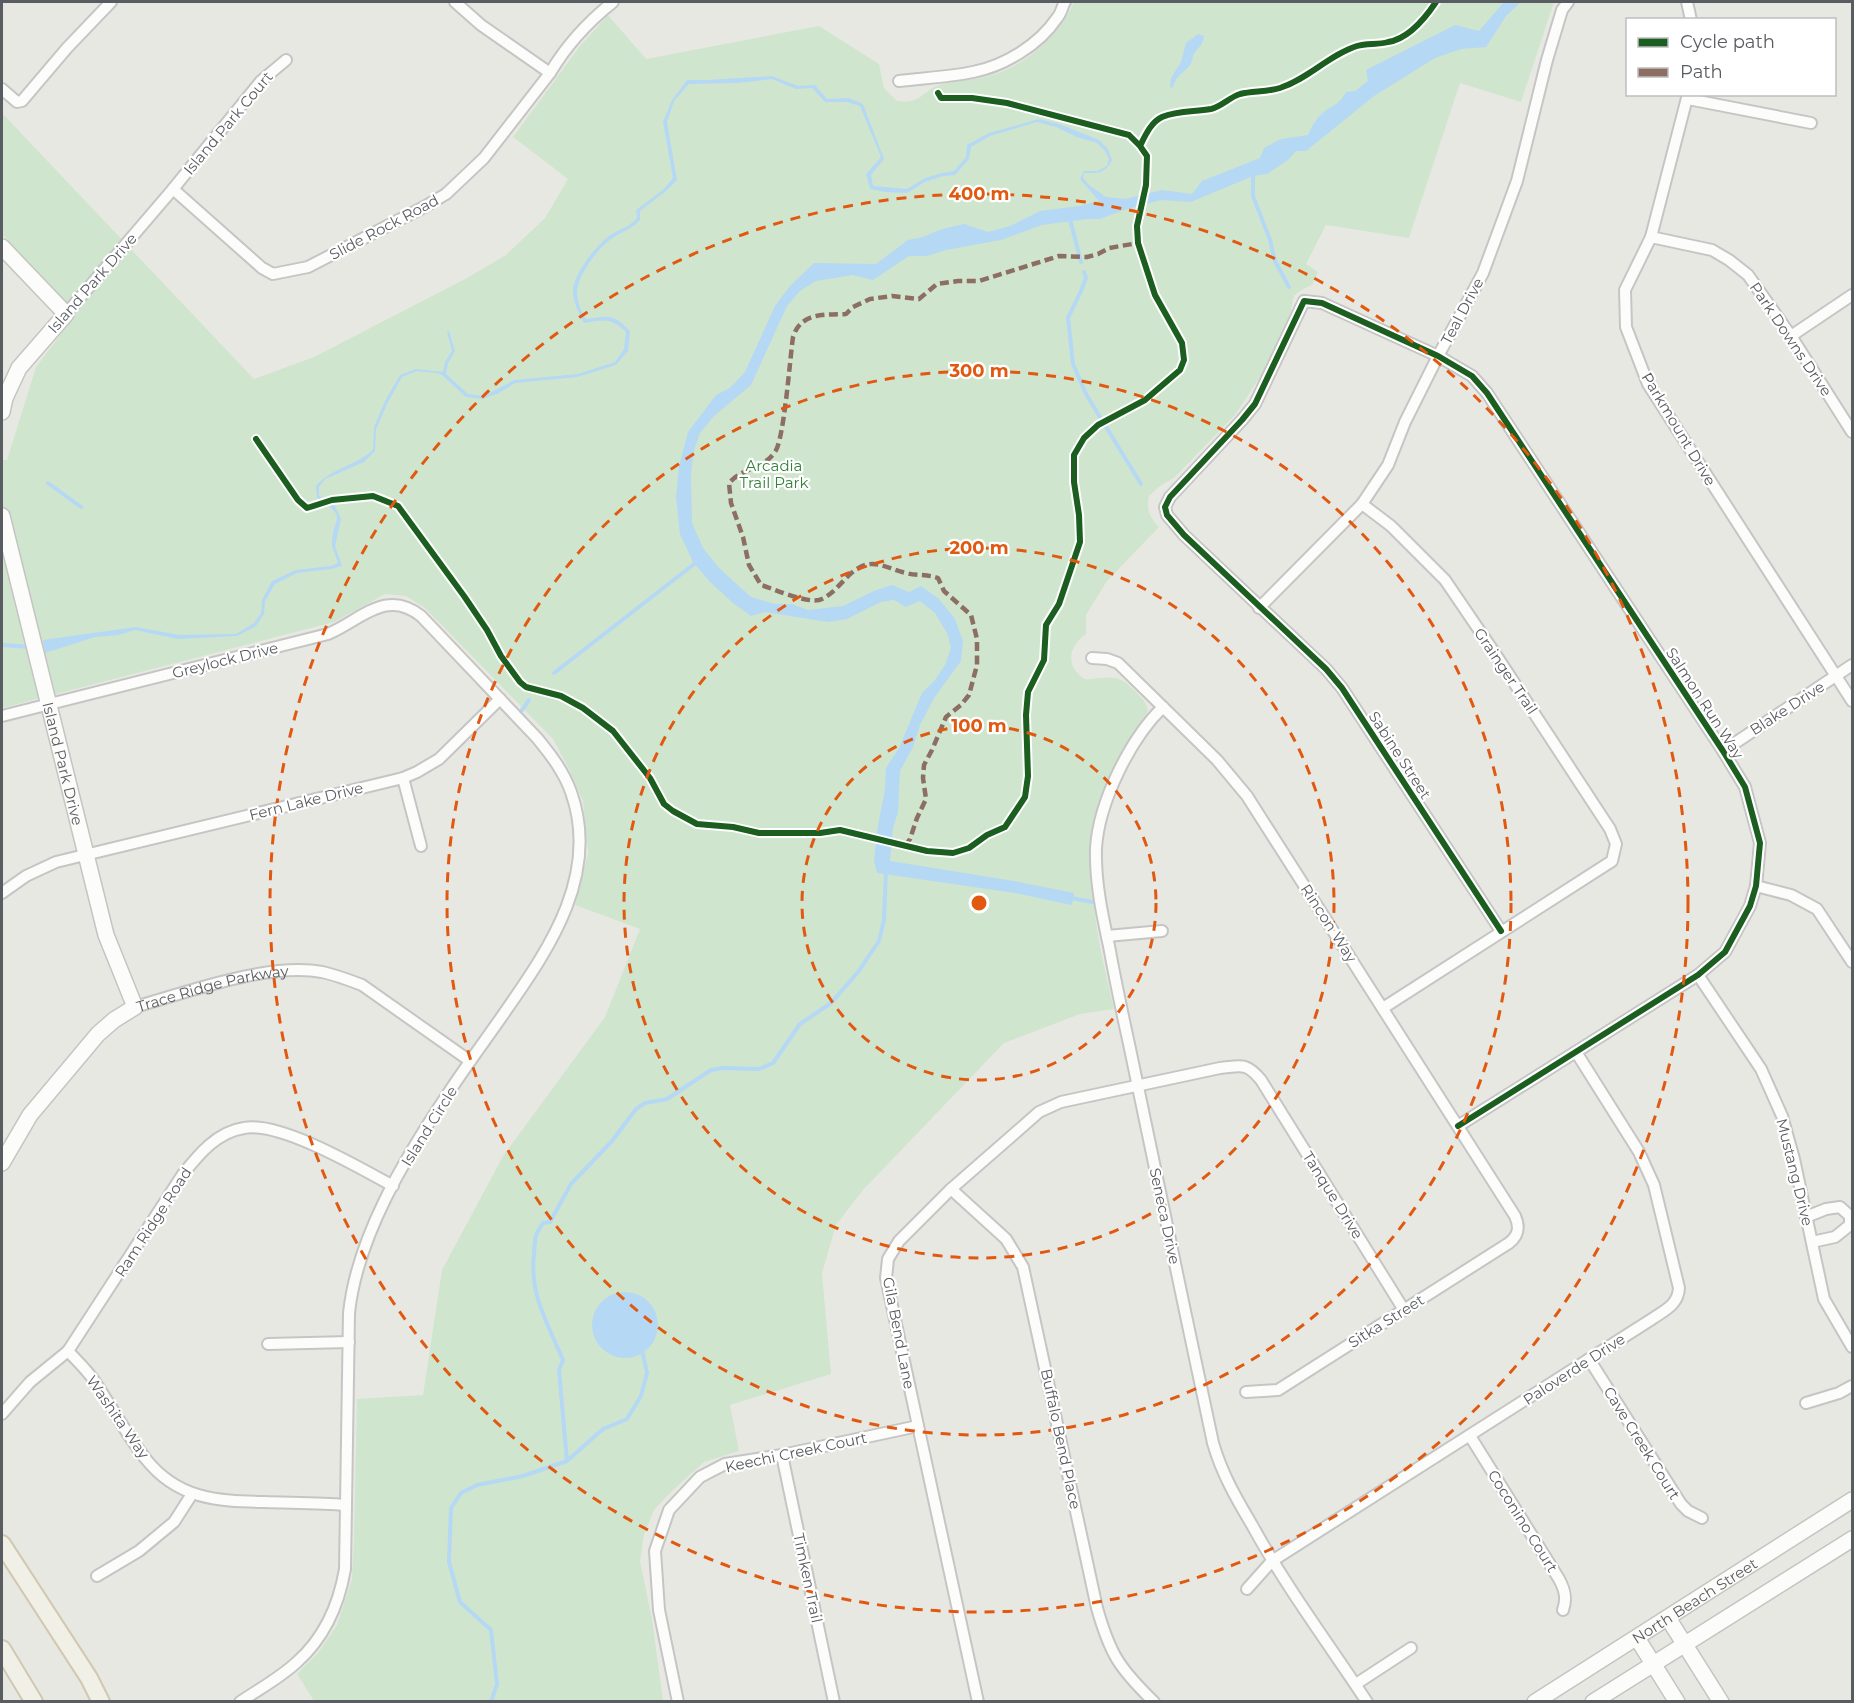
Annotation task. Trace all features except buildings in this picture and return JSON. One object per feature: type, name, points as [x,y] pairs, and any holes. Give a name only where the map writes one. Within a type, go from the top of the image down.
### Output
[{"type":"main road","points":[[2,1544],[89,1677],[101,1701]]},
{"type":"main road","points":[[2,1649],[34,1701]]},
{"type":"street","points":[[2,89],[17,102],[22,101],[67,48],[111,2]]},
{"type":"street","points":[[455,2],[481,25],[550,73]]},
{"type":"street","name":"Slide Rock Road","points":[[173,189],[262,268],[273,274],[308,267],[446,194],[484,158],[550,73],[559,58],[598,14],[613,2]]},
{"type":"street","points":[[899,81],[974,72],[1004,61],[1034,43],[1058,17],[1065,2]]},
{"type":"street","name":"Teal Drive","points":[[1259,608],[1362,504],[1388,465],[1405,422],[1483,273],[1518,182],[1547,60],[1562,10],[1568,2]]},
{"type":"street","points":[[1687,2],[1691,18]]},
{"type":"street","name":"Island Park Court","points":[[173,189],[261,81],[286,60]]},
{"type":"street","points":[[1688,97],[1811,123]]},
{"type":"street","name":"Parkmount Drive","points":[[1688,97],[1651,237],[1625,290],[1626,327],[1648,384],[1852,701]]},
{"type":"street","name":"Island Park Drive","points":[[2,412],[5,398],[20,368],[173,189]]},
{"type":"street","name":"Park Downs Drive","points":[[1651,237],[1712,250],[1748,275],[1791,336],[1852,432]]},
{"type":"street","points":[[2,247],[66,314]]},
{"type":"street","points":[[1791,336],[1852,295]]},
{"type":"street","name":"Salmon Run Way","points":[[1259,608],[1184,534],[1167,515],[1165,507],[1170,497],[1255,404],[1304,301],[1322,303],[1438,356],[1472,376],[1487,393],[1745,787],[1760,843],[1756,886],[1750,906],[1725,952],[1698,975],[1458,1126]]},
{"type":"street","name":"Grainger Trail","points":[[1362,504],[1391,526],[1445,580],[1610,829],[1616,844],[1612,861],[1501,931]]},
{"type":"street","name":"Island Park Drive","points":[[2,516],[106,934],[135,1007]]},
{"type":"street","name":"Island Circle","points":[[240,1701],[298,1662],[319,1637],[329,1620],[342,1585],[345,1569],[349,1313],[356,1274],[367,1239],[393,1186],[428,1124],[547,951],[565,911],[578,868],[577,812],[567,782],[552,756],[421,616],[413,610],[396,604]]},
{"type":"street","name":"Greylock Drive","points":[[2,716],[328,634],[377,608],[396,604]]},
{"type":"street","name":"Sabine Street","points":[[1259,608],[1326,669],[1342,688],[1501,931]]},
{"type":"street","name":"Rincon Way","points":[[1092,658],[1107,659],[1118,663],[1217,760],[1246,796],[1515,1216],[1518,1232]]},
{"type":"street","name":"Blake Drive","points":[[1723,751],[1852,665]]},
{"type":"street","name":"Fern Lake Drive","points":[[2,893],[26,876],[56,862],[403,778],[439,759],[500,699]]},
{"type":"street","name":"Seneca Drive","points":[[1162,707],[1146,724],[1117,776],[1101,820],[1096,847],[1098,889],[1137,1085],[1213,1443],[1224,1477],[1272,1561],[1367,1701]]},
{"type":"street","points":[[403,778],[421,846]]},
{"type":"street","points":[[1756,886],[1791,895],[1817,909],[1852,962]]},
{"type":"street","points":[[1107,936],[1162,931]]},
{"type":"street","points":[[1383,1008],[1501,931]]},
{"type":"street","name":"Trace Ridge Parkway","points":[[2,1163],[30,1115],[98,1034],[114,1020],[135,1007],[264,973],[286,970],[321,972],[362,986],[470,1062]]},
{"type":"street","name":"Mustang Drive","points":[[1698,975],[1761,1069],[1778,1107],[1794,1159],[1824,1299],[1852,1347]]},
{"type":"street","name":"Paloverde Drive","points":[[1247,1589],[1272,1561],[1674,1304],[1679,1288],[1654,1185],[1639,1152],[1576,1052]]},
{"type":"street","name":"Gila Bend Lane","points":[[978,1701],[886,1278],[888,1259],[898,1241],[951,1189],[1040,1113],[1061,1102],[1220,1068],[1246,1066],[1252,1069],[1261,1080]]},
{"type":"street","name":"Tanque Drive","points":[[1261,1080],[1404,1310]]},
{"type":"street","name":"Ram Ridge Road","points":[[2,1414],[30,1382],[68,1351],[183,1174],[218,1138],[244,1128],[270,1128],[320,1149],[393,1186]]},
{"type":"street","name":"Buffalo Bend Place","points":[[951,1189],[1006,1239],[1023,1267],[1028,1281],[1096,1608],[1109,1646],[1123,1670],[1154,1701]]},
{"type":"street","points":[[1806,1216],[1840,1207],[1850,1216],[1850,1225],[1834,1237],[1812,1242]]},
{"type":"street","name":"Sitka Street","points":[[1246,1392],[1278,1390],[1509,1243],[1518,1232]]},
{"type":"street","points":[[268,1344],[349,1342]]},
{"type":"street","name":"Washita Way","points":[[68,1351],[94,1380],[147,1460],[178,1488],[192,1494],[229,1502],[346,1505]]},
{"type":"street","name":"Cave Creek Court","points":[[1589,1359],[1681,1504],[1688,1511],[1702,1518]]},
{"type":"street","points":[[1806,1403],[1839,1393],[1852,1386]]},
{"type":"street","name":"Keechi Creek Court","points":[[678,1701],[659,1610],[655,1551],[669,1510],[700,1477],[725,1464],[782,1455],[918,1426]]},
{"type":"street","name":"Coconino Court","points":[[1470,1436],[1559,1580],[1566,1602],[1563,1610]]},
{"type":"street","name":"Timken Trail","points":[[782,1455],[834,1701]]},
{"type":"street","points":[[97,1576],[139,1551],[174,1522],[192,1494]]},
{"type":"street","name":"North Beach Street","points":[[1535,1701],[1852,1500]]},
{"type":"street","name":"North Beach Street","points":[[1593,1701],[1852,1539]]},
{"type":"street","points":[[1668,1618],[1721,1701]]},
{"type":"street","points":[[1636,1638],[1677,1701]]},
{"type":"street","points":[[1356,1684],[1411,1648]]},
{"type":"green space","name":"Arcadia Trail Park","points":[[1074,2],[1554,2],[1521,102],[1460,83],[1409,238],[1326,225],[1306,264],[1318,272],[1312,285],[1295,296],[1288,323],[1264,371],[1235,415],[1174,478],[1149,496],[1150,513],[1159,527],[1107,581],[1086,615],[1086,634],[1075,645],[1071,655],[1075,670],[1085,679],[1116,678],[1124,681],[1144,701],[1148,711],[1114,768],[1099,805],[1092,851],[1093,897],[1099,942],[1114,1009],[1080,1014],[1004,1043],[863,1190],[836,1225],[822,1273],[831,1374],[730,1405],[739,1451],[704,1462],[654,1510],[644,1535],[640,1561],[652,1619],[663,1701],[314,1701],[297,1674],[318,1653],[337,1625],[352,1579],[357,1399],[423,1395],[442,1270],[503,1156],[605,1017],[640,929],[575,905],[588,853],[583,801],[553,739],[425,608],[406,596],[385,594],[334,622],[2,708],[2,460],[7,460],[36,367],[76,314],[2,234],[2,113],[254,379],[314,357],[467,278],[506,255],[545,218],[568,179],[513,137],[580,46],[608,15],[646,59],[819,26],[879,64],[884,88],[897,101],[906,101],[918,99],[943,84],[991,75],[1021,62],[1043,45],[1061,25]]},
{"type":"water","points":[[1504,2],[1521,2],[1506,16],[1486,47],[1461,49],[1435,58],[1374,96],[1306,151],[1296,151],[1288,160],[1267,174],[1253,176],[1191,202],[1161,200],[1100,219],[1042,225],[1001,240],[946,250],[927,256],[909,256],[873,280],[853,275],[816,281],[800,291],[787,306],[751,385],[714,416],[700,433],[694,450],[691,474],[692,523],[703,548],[719,568],[751,597],[775,604],[792,604],[808,610],[843,606],[892,585],[909,592],[921,586],[939,599],[955,619],[963,641],[961,661],[934,698],[900,771],[898,812],[893,828],[890,861],[1074,893],[1072,905],[1015,893],[877,873],[874,860],[886,768],[899,748],[922,693],[945,665],[951,648],[948,635],[935,613],[920,601],[906,607],[894,600],[881,602],[847,619],[828,622],[765,612],[751,616],[710,582],[693,562],[680,534],[676,497],[679,466],[688,432],[716,395],[730,388],[745,372],[775,306],[790,286],[814,263],[876,264],[908,240],[942,229],[964,224],[988,232],[1010,226],[1040,211],[1099,201],[1080,179],[1084,171],[1097,171],[1107,166],[1109,159],[1105,151],[1097,143],[1037,122],[990,136],[971,147],[969,159],[955,175],[925,182],[907,193],[886,192],[870,189],[866,174],[881,157],[860,106],[847,102],[825,102],[812,88],[796,89],[772,79],[738,83],[689,84],[674,101],[667,122],[677,180],[640,211],[640,220],[637,223],[601,248],[585,270],[578,285],[579,303],[586,319],[610,317],[619,321],[630,331],[628,351],[616,365],[577,377],[515,383],[483,399],[466,397],[437,373],[417,371],[402,377],[376,429],[375,451],[364,462],[325,479],[319,487],[319,496],[335,506],[341,519],[335,546],[342,566],[297,573],[275,584],[265,601],[264,614],[256,626],[237,636],[178,639],[135,630],[118,635],[95,637],[45,653],[43,640],[136,627],[179,635],[236,634],[254,623],[261,613],[262,600],[272,581],[296,570],[331,566],[338,563],[332,545],[336,515],[334,510],[317,498],[316,486],[328,475],[373,450],[374,427],[400,375],[416,369],[443,372],[445,362],[452,351],[447,332],[449,331],[455,351],[448,363],[446,374],[468,394],[484,396],[514,380],[578,374],[615,362],[624,349],[626,332],[611,322],[584,323],[574,299],[574,284],[586,261],[598,246],[609,236],[634,221],[637,218],[636,210],[664,189],[673,178],[663,122],[672,100],[687,80],[772,76],[798,86],[815,85],[827,99],[849,98],[863,104],[884,159],[871,175],[873,186],[907,189],[925,178],[954,171],[966,157],[967,145],[989,133],[1039,119],[1059,124],[1099,140],[1108,149],[1112,160],[1107,168],[1097,173],[1084,173],[1083,178],[1106,197],[1125,199],[1162,190],[1192,194],[1202,181],[1260,158],[1264,148],[1281,139],[1308,135],[1322,113],[1339,102],[1346,92],[1355,91],[1368,81],[1366,70],[1455,25],[1479,31]]},
{"type":"water","points":[[1198,34],[1204,36],[1202,43],[1194,53],[1190,65],[1170,88],[1171,78],[1181,62],[1186,43]]},
{"type":"water","points":[[625,1292],[637,1295],[648,1302],[655,1313],[658,1325],[655,1337],[648,1348],[637,1355],[625,1358],[613,1355],[602,1348],[595,1337],[592,1325],[595,1313],[602,1302],[613,1295]]},
{"type":"waterway","points":[[1253,172],[1253,196],[1270,240],[1275,261],[1289,287]]},
{"type":"waterway","points":[[1070,219],[1081,262]]},
{"type":"waterway","points":[[1084,272],[1086,278],[1068,318],[1073,364],[1086,394],[1141,484]]},
{"type":"waterway","points":[[48,483],[81,507]]},
{"type":"waterway","points":[[554,673],[698,561]]},
{"type":"waterway","points":[[2,645],[31,647]]},
{"type":"waterway","points":[[522,710],[529,700]]},
{"type":"waterway","points":[[567,1461],[559,1370],[563,1360],[541,1308],[534,1282],[533,1269],[538,1231],[543,1223],[550,1222],[571,1184],[612,1141],[636,1109],[645,1103],[667,1099],[711,1070],[759,1069],[773,1063],[800,1024],[831,1003],[858,972],[879,941],[884,920],[886,870]]},
{"type":"waterway","points":[[1071,898],[1093,902]]},
{"type":"waterway","points":[[491,1702],[497,1684],[491,1630],[460,1602],[449,1562],[451,1508],[461,1493],[477,1485],[523,1476],[567,1461],[603,1429],[627,1419],[641,1396],[647,1373],[642,1350]]},
{"type":"marked path","points":[[905,846],[926,799],[924,765],[946,717],[969,695],[977,665],[977,639],[971,615],[944,591],[938,578],[910,574],[874,564],[867,564],[854,571],[829,595],[819,600],[798,598],[761,585],[749,565],[743,537],[731,503],[729,483],[740,474],[765,462],[775,452],[784,416],[793,337],[807,319],[814,316],[846,314],[853,307],[870,299],[892,296],[919,299],[937,284],[979,281],[1059,256],[1087,257],[1109,248],[1138,243]]},
{"type":"cycle path","points":[[1140,146],[1152,126],[1162,117],[1180,112],[1211,109],[1240,94],[1280,88],[1300,79],[1347,50],[1403,37],[1422,20],[1436,2]]},
{"type":"cycle path","points":[[256,439],[298,500],[307,508],[332,500],[373,496],[398,506],[464,596],[520,682],[526,687],[561,696],[583,708],[613,731],[650,778],[664,804],[673,811],[697,824],[733,827],[759,833],[820,833],[840,830],[927,851],[953,853],[969,848],[987,835],[1005,827],[1025,797],[1028,776],[1026,715],[1028,692],[1044,660],[1046,625],[1059,604],[1080,542],[1074,482],[1074,455],[1084,438],[1098,425],[1145,400],[1180,370],[1184,360],[1182,343],[1155,295],[1138,243],[1137,226],[1146,185],[1147,156],[1140,146],[1129,135],[1007,103],[972,98],[941,98],[938,93]]},
{"type":"cycle path","points":[[1458,1126],[1698,975],[1725,952],[1750,906],[1756,886],[1760,843],[1745,787],[1487,393],[1472,376],[1438,356],[1322,303],[1304,301],[1255,404],[1170,497],[1165,507],[1167,515],[1184,535],[1326,669],[1342,688],[1501,931]]}]
